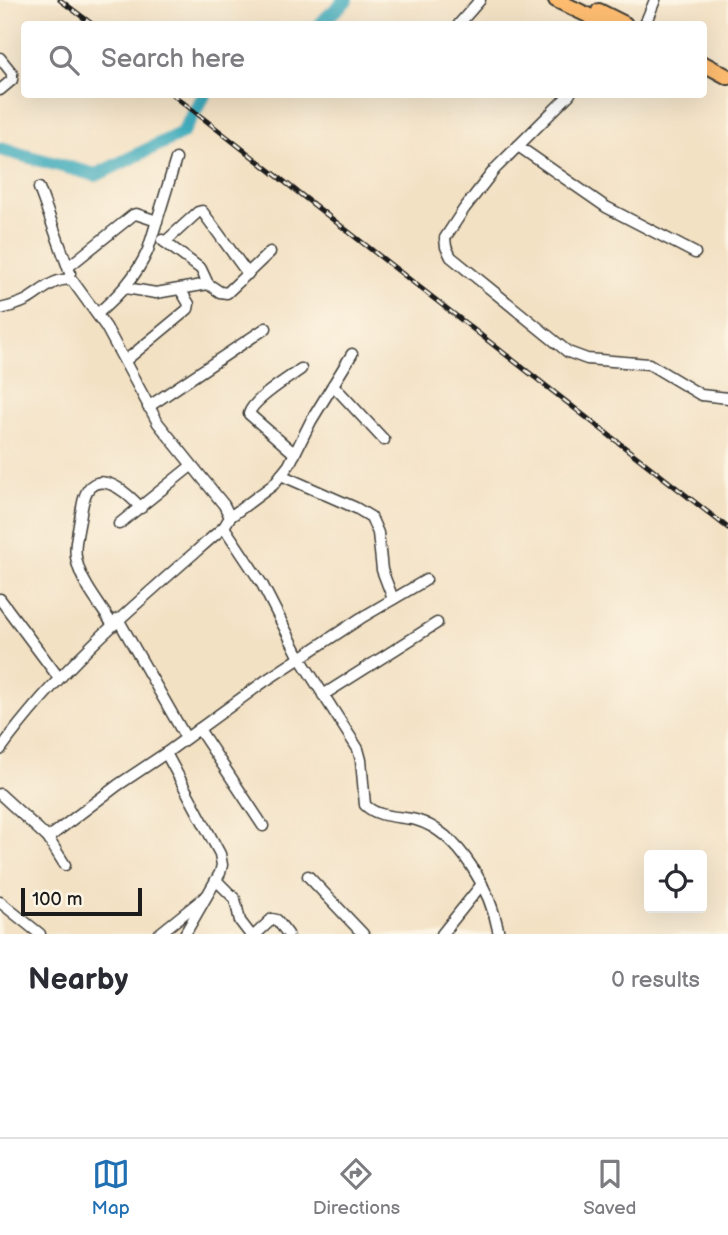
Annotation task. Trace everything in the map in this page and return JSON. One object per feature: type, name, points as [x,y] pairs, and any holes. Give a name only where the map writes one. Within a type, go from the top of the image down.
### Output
[{"type":"highway","points":[[556,0],[600,21]]},
{"type":"highway","points":[[575,0],[619,21]]},
{"type":"highway","points":[[707,66],[728,77]]},
{"type":"highway","points":[[707,76],[728,86]]},
{"type":"street","points":[[462,21],[480,0]]},
{"type":"street","points":[[646,21],[656,0]]},
{"type":"street","points":[[0,58],[12,74],[12,79],[0,90]]},
{"type":"street","points":[[566,98],[495,169],[452,226],[445,238],[451,257],[568,352],[587,359],[649,364],[701,395],[728,398]]},
{"type":"street","points":[[518,146],[606,207],[695,253]]},
{"type":"street","points":[[97,314],[126,288],[142,264],[176,159]]},
{"type":"street","points":[[39,188],[72,280],[125,360],[148,407],[191,466],[224,505],[230,517]]},
{"type":"street","points":[[166,242],[202,211],[248,274]]},
{"type":"street","points":[[68,267],[133,215],[157,222]]},
{"type":"street","points":[[154,233],[201,269],[208,284],[220,292],[227,293],[270,252]]},
{"type":"street","points":[[0,309],[25,301],[59,280],[72,280]]},
{"type":"street","points":[[126,288],[156,293],[208,284]]},
{"type":"street","points":[[125,360],[188,309],[189,304],[180,289]]},
{"type":"street","points":[[148,407],[266,328]]},
{"type":"street","points":[[0,750],[59,678],[115,622],[224,527],[230,517],[273,485],[295,454],[352,355]]},
{"type":"street","points":[[295,454],[249,414],[250,408],[258,401],[301,369]]},
{"type":"street","points":[[333,385],[384,440]]},
{"type":"street","points":[[119,524],[191,466]]},
{"type":"street","points":[[281,475],[371,517],[378,533],[382,570],[393,599]]},
{"type":"street","points":[[141,508],[118,487],[96,484],[90,488],[85,495],[76,540],[77,562],[186,738]]},
{"type":"street","points":[[224,527],[262,584],[300,658],[358,748],[365,805],[376,814],[419,821],[456,847],[482,884],[495,912],[499,934]]},
{"type":"street","points":[[48,838],[265,681],[426,580]]},
{"type":"street","points":[[0,599],[59,678]]},
{"type":"street","points":[[323,695],[437,623]]},
{"type":"street","points":[[199,729],[263,827]]},
{"type":"street","points":[[166,753],[220,854],[222,864],[209,894],[185,934]]},
{"type":"street","points":[[0,794],[48,838],[65,865]]},
{"type":"street","points":[[308,876],[363,934]]},
{"type":"street","points":[[216,880],[235,899],[240,921],[253,934],[272,919],[281,924],[288,934]]},
{"type":"street","points":[[442,934],[482,884]]},
{"type":"street","points":[[159,934],[209,894]]},
{"type":"street","points":[[0,902],[40,934]]},
{"type":"waterway","points":[[323,21],[346,0]]},
{"type":"waterway","points":[[0,149],[96,175],[182,133],[203,98]]},
{"type":"railway","points":[[60,0],[88,21]]},
{"type":"railway","points":[[177,98],[728,528]]}]
